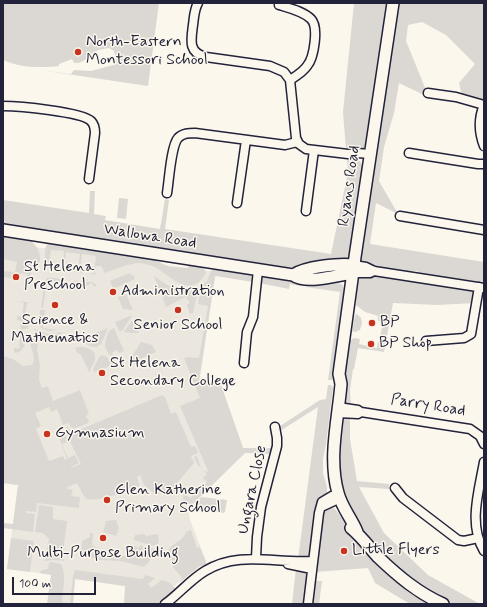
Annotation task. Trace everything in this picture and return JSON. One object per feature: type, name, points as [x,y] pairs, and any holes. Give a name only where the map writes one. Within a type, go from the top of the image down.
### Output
[{"type":"main road","name":"Ryans Road","points":[[393,3],[350,294],[340,374],[335,383],[335,409],[326,463],[328,478],[349,526],[357,532],[378,556],[402,579],[421,592],[443,604]]},
{"type":"main road","name":"Wallowa Road","points":[[3,230],[293,275],[302,278],[329,278],[354,269]]},
{"type":"main road","name":"Wallowa Road","points":[[293,275],[297,272],[326,265],[340,264],[354,269]]},
{"type":"main road","points":[[329,278],[341,282],[350,294]]},
{"type":"street","points":[[198,3],[194,12],[191,38],[192,47],[196,52],[206,57],[270,66],[284,72],[290,80],[297,142],[303,148],[348,154],[357,153],[370,157]]},
{"type":"street","points":[[279,5],[308,16],[313,21],[315,28],[313,51],[309,64],[303,71],[290,80]]},
{"type":"street","points":[[428,93],[456,97],[484,105],[481,112],[480,125],[481,137],[484,146]]},
{"type":"street","points":[[3,106],[25,107],[67,113],[85,117],[90,120],[94,125],[95,133],[89,179]]},
{"type":"street","points":[[167,193],[174,147],[177,139],[182,134],[190,133],[285,145],[297,142]]},
{"type":"street","points":[[237,203],[246,140]]},
{"type":"street","points":[[306,211],[314,150]]},
{"type":"street","points":[[409,153],[484,164]]},
{"type":"street","points":[[400,217],[484,230]]},
{"type":"street","points":[[354,269],[369,268],[374,271],[482,288],[471,334],[464,338],[426,341]]},
{"type":"street","points":[[244,363],[247,332],[253,317],[258,270]]},
{"type":"street","name":"Parry Road","points":[[335,409],[358,414],[361,412],[470,429],[477,433],[484,444]]},
{"type":"street","name":"Ungara Close","points":[[256,558],[257,530],[261,508],[277,446],[275,427]]},
{"type":"street","points":[[484,462],[476,518],[478,538],[484,551]]},
{"type":"street","points":[[395,488],[403,498],[458,540],[464,541],[478,538]]},
{"type":"street","points":[[308,604],[318,519],[321,507],[336,497]]},
{"type":"street","points":[[165,604],[180,593],[193,579],[210,568],[231,560],[256,558],[284,561],[290,565],[312,565]]},
{"type":"shaded area","name":"North-Eastern Montessori School","points":[[3,3],[159,3],[148,86],[40,70],[71,74],[74,70],[91,71],[117,64],[114,51],[109,48],[94,52],[82,62],[74,63],[72,59],[59,64],[59,66],[31,67],[16,65],[3,60]]},
{"type":"shaded area","points":[[354,3],[389,3],[368,144],[363,150],[346,150],[343,112]]},
{"type":"shaded area","points":[[396,3],[484,3],[484,99],[481,101],[462,96],[459,83],[475,64],[446,35],[422,22],[408,25],[406,41],[426,90],[426,94],[424,95],[399,83],[394,113],[384,147],[379,181],[398,214],[376,203],[370,244],[484,262],[484,282],[427,276],[416,271],[404,272],[366,264],[360,259]]},
{"type":"shaded area","points":[[347,158],[360,161],[363,168],[349,255],[348,258],[344,260],[302,267],[280,267],[3,224],[3,200],[89,213],[90,191],[95,191],[94,214],[106,216],[105,220],[160,229],[165,199],[169,200],[165,229],[331,254],[348,172]]},
{"type":"shaded area","points":[[119,198],[128,199],[126,219],[117,218]]},
{"type":"shaded area","name":"St Helena Preschool","points":[[3,235],[28,239],[38,250],[40,254],[40,262],[38,266],[34,265],[31,271],[29,284],[33,285],[27,284],[27,274],[21,273],[20,279],[3,277],[3,271],[15,272],[17,262],[3,259]]},
{"type":"shaded area","points":[[48,243],[152,259],[170,267],[188,268],[188,266],[198,266],[203,268],[206,272],[199,282],[190,286],[180,284],[155,267],[140,263],[126,265],[104,273],[101,266],[96,266],[95,274],[98,275],[89,274],[94,273],[96,256],[82,254],[80,271],[84,273],[73,272],[78,271],[80,254],[66,252],[64,269],[68,271],[58,269],[57,267],[62,268],[64,251],[51,250],[49,263],[53,264],[52,267],[47,263],[45,258],[45,250]]},
{"type":"shaded area","points":[[3,244],[36,247],[216,272],[199,382],[221,385],[245,453],[188,508],[190,520],[206,561],[183,578],[168,592],[75,579],[73,604],[61,604],[64,576],[7,569],[18,485],[3,483]]},
{"type":"shaded area","points":[[214,269],[249,274],[253,277],[253,282],[215,276],[199,382],[221,385],[243,448],[275,448],[274,454],[245,453],[192,505],[183,501],[183,496],[184,493],[190,498],[207,482],[203,478],[207,474],[201,468],[206,472],[208,471],[180,406],[200,398],[184,358],[199,358],[208,306],[198,304],[201,286],[207,281],[211,271]]},
{"type":"shaded area","points":[[130,273],[135,279],[113,289],[110,281]]},
{"type":"shaded area","points":[[364,275],[409,279],[471,290],[474,293],[475,303],[437,305],[393,303],[384,352],[358,348],[350,390],[351,406],[347,405],[344,400],[345,367],[350,340],[354,338],[360,339],[359,344],[377,348],[383,322],[378,321],[378,316],[365,312],[356,305],[357,280],[359,277]]},
{"type":"shaded area","points":[[154,276],[174,289],[180,291],[186,292],[198,290],[193,313],[190,314],[187,305],[190,302],[185,297],[166,307]]},
{"type":"shaded area","points":[[265,277],[300,281],[302,286],[290,284],[289,289],[259,283],[261,279]]},
{"type":"shaded area","points":[[47,278],[57,278],[66,283],[64,287],[60,285],[60,281],[57,286],[56,282],[47,281],[43,308],[41,307],[45,281]]},
{"type":"shaded area","points":[[75,281],[92,282],[97,285],[94,287],[92,283],[76,291],[72,283]]},
{"type":"shaded area","points":[[334,281],[343,285],[344,290],[334,379],[328,380],[340,292],[306,287],[305,282]]},
{"type":"shaded area","points":[[126,294],[133,310],[123,309],[118,297]]},
{"type":"shaded area","points":[[20,301],[31,303],[27,303],[24,324],[28,325],[28,329],[23,329],[22,338],[26,339],[25,344],[22,350],[16,353],[14,352],[14,348],[19,349],[21,321],[17,320],[17,316],[22,316],[24,303]]},
{"type":"shaded area","points":[[40,310],[45,310],[43,328],[59,330],[48,331],[41,328],[39,323]]},
{"type":"shaded area","points":[[357,314],[361,318],[362,323],[360,330],[355,332],[352,331],[355,315]]},
{"type":"shaded area","points":[[132,316],[122,331],[119,331],[115,322]]},
{"type":"shaded area","points":[[132,320],[134,326],[136,326],[139,333],[124,332]]},
{"type":"shaded area","points":[[108,328],[101,344],[97,347],[88,345],[82,338],[92,334],[93,336],[96,335],[95,333]]},
{"type":"shaded area","points":[[114,328],[124,351],[119,353],[117,350],[112,353],[113,355],[111,356],[106,350],[105,344],[109,331]]},
{"type":"shaded area","points":[[34,329],[48,334],[64,332],[48,340],[48,336],[39,336],[37,350],[40,366],[39,380],[42,388],[48,386],[53,401],[80,390],[89,414],[85,416],[89,420],[88,423],[73,429],[68,423],[63,425],[57,409],[51,412],[49,407],[35,413],[41,426],[36,429],[49,461],[63,456],[65,460],[67,459],[58,434],[63,432],[63,429],[68,442],[62,444],[68,458],[75,455],[79,463],[71,468],[81,464],[69,439],[67,426],[72,433],[162,395],[165,397],[171,414],[176,412],[191,447],[195,446],[198,453],[191,456],[194,463],[177,483],[181,487],[177,492],[171,492],[168,490],[167,493],[155,494],[144,485],[140,475],[137,477],[140,486],[112,496],[90,499],[85,498],[77,483],[66,488],[73,490],[71,496],[80,497],[79,508],[37,503],[36,512],[26,511],[26,513],[35,514],[33,532],[3,528],[3,523],[13,524],[18,485],[3,483],[3,356],[13,359],[23,366],[32,365],[34,362],[34,356],[31,347],[31,340],[35,333]]},
{"type":"shaded area","points":[[141,342],[152,345],[156,352],[135,361],[130,357]]},
{"type":"shaded area","points":[[79,347],[90,349],[95,354],[95,360],[89,372],[80,353],[78,354],[75,348]]},
{"type":"shaded area","points":[[102,355],[107,357],[113,365],[94,372],[93,369],[99,357]]},
{"type":"shaded area","points":[[328,385],[331,385],[333,388],[323,459],[323,473],[327,493],[315,513],[309,555],[307,558],[298,559],[318,407],[280,431],[280,426],[320,400],[326,399]]},
{"type":"shaded area","points":[[342,418],[350,418],[350,439],[357,481],[389,484],[389,489],[359,487],[384,533],[428,575],[480,604],[456,604],[440,598],[423,588],[388,560],[359,526],[349,510],[340,488],[339,468]]},
{"type":"shaded area","points":[[197,456],[201,468],[197,464],[194,457]]},
{"type":"shaded area","points":[[200,498],[227,500],[225,512],[223,513],[198,509]]},
{"type":"shaded area","points":[[39,505],[53,507],[53,519],[67,521],[63,553],[64,561],[45,561],[49,539],[43,533],[35,532]]},
{"type":"shaded area","points":[[331,507],[335,509],[349,528],[436,604],[410,604],[375,583],[368,568],[315,572],[323,511]]},
{"type":"shaded area","points":[[116,520],[119,528],[116,536],[103,532],[106,521]]},
{"type":"shaded area","points":[[191,530],[197,548],[200,547],[207,565],[200,566],[179,583],[182,578],[173,567],[168,551],[182,538],[186,532]]},
{"type":"shaded area","points":[[90,533],[93,533],[92,545],[116,558],[118,553],[129,559],[132,545],[139,548],[140,545],[154,549],[149,562],[144,567],[121,561],[80,557],[82,541],[90,537]]},
{"type":"shaded area","points":[[145,534],[145,536],[158,534],[158,544],[152,546],[134,540],[135,535]]},
{"type":"shaded area","points":[[11,538],[34,541],[30,572],[7,569]]},
{"type":"shaded area","points":[[49,563],[61,564],[63,568],[64,582],[62,602],[67,604],[47,604],[51,575],[39,573],[42,570],[48,569]]},
{"type":"shaded area","points":[[296,568],[303,570],[307,576],[304,604],[292,604]]},
{"type":"shaded area","points":[[75,570],[143,579],[145,575],[155,578],[148,584],[151,588],[162,580],[170,583],[176,589],[160,604],[124,604],[125,586],[75,579],[73,604],[70,604]]},
{"type":"shaded area","points":[[314,581],[322,581],[319,604],[314,604],[312,595]]},
{"type":"place","name":"North-Eastern Montessori School","points":[[78,52]]},
{"type":"place","name":"St Helena Preschool","points":[[16,277]]},
{"type":"place","name":"Administration","points":[[113,292]]},
{"type":"place","name":"Science & Mathematics","points":[[55,305]]},
{"type":"place","name":"Senior School","points":[[178,310]]},
{"type":"place","name":"BP","points":[[372,323]]},
{"type":"place","name":"BP Shop","points":[[371,344]]},
{"type":"place","name":"St Helena Secondary College","points":[[102,373]]},
{"type":"place","name":"Gymnasium","points":[[47,434]]},
{"type":"place","name":"Glen Katherine Primary School","points":[[107,500]]},
{"type":"place","name":"Multi-Purpose Building","points":[[103,538]]},
{"type":"place","name":"Little Flyers","points":[[344,551]]}]
